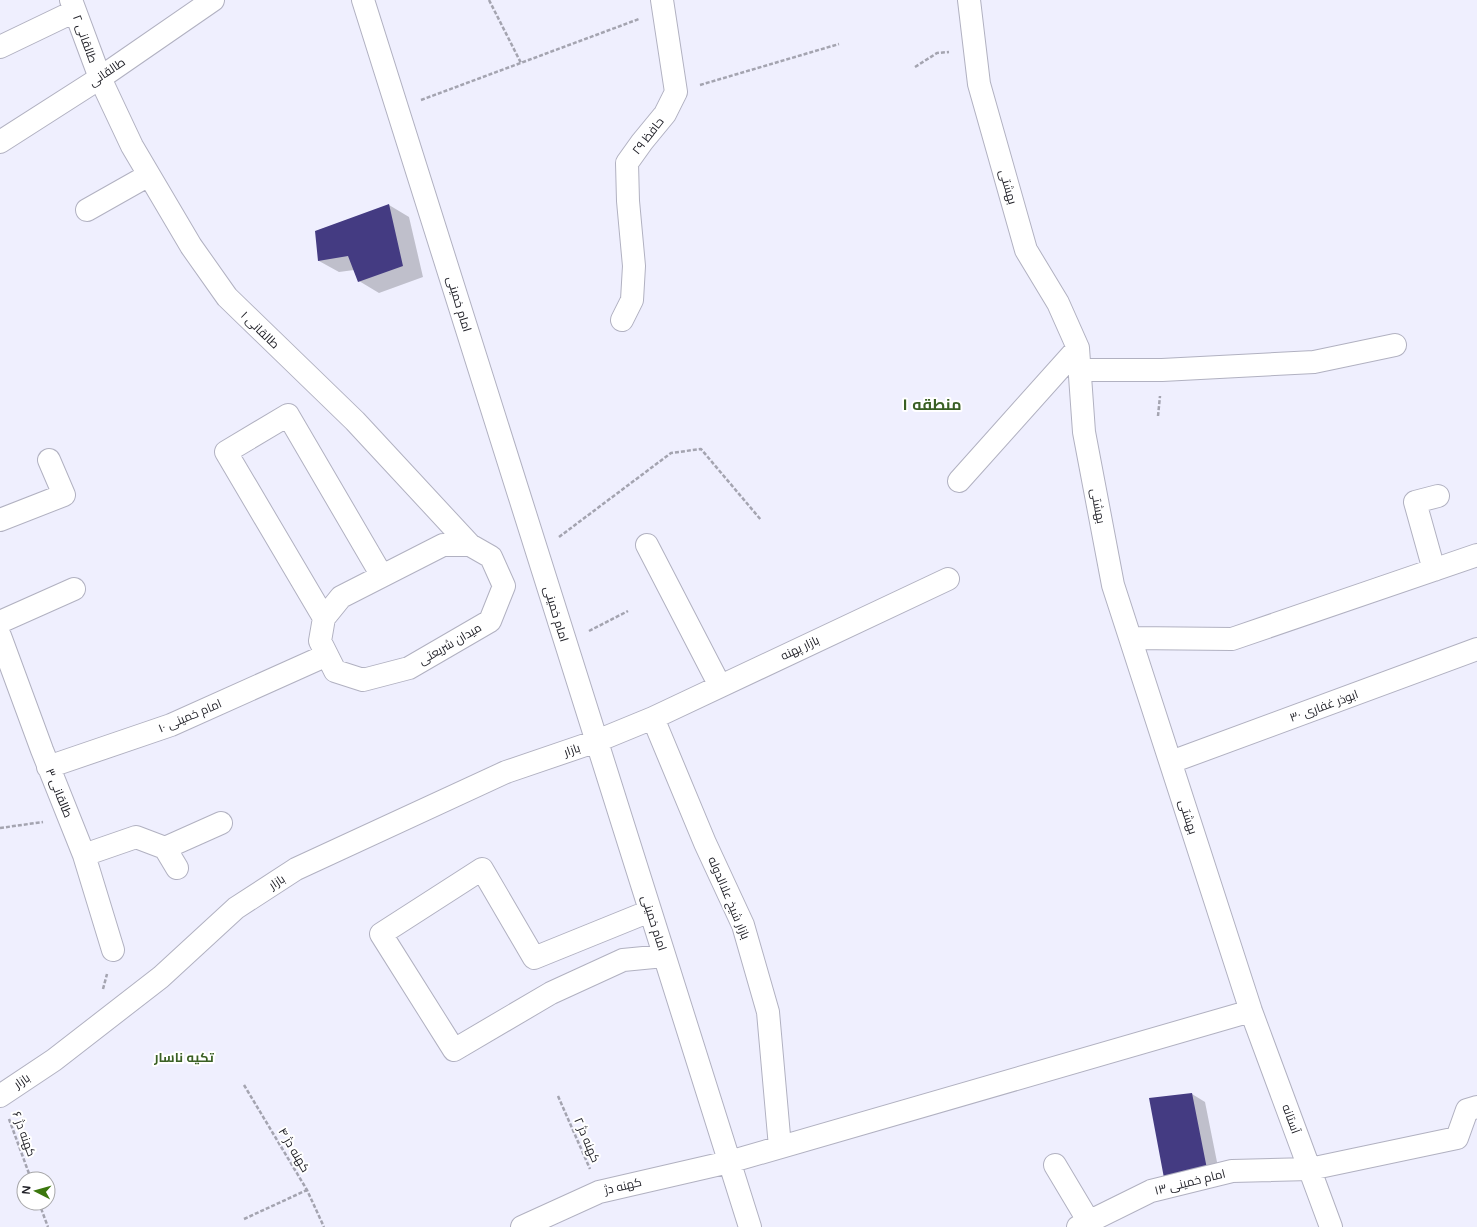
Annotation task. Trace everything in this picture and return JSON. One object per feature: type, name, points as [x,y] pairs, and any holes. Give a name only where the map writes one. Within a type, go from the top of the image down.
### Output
[{"type":"street","name":"طالقانی","points":[[0,142],[100,78],[213,0]]},
{"type":"street","name":"امام خمینی","points":[[363,0],[750,1227]]},
{"type":"street","name":"بهشتی","points":[[969,0],[980,84],[1026,250],[1058,303],[1078,348],[1086,448],[1113,585],[1251,1011]]},
{"type":"street","name":"طالقانی ۲","points":[[73,5],[100,78]]},
{"type":"street","points":[[0,47],[73,5]]},
{"type":"street","points":[[663,5],[676,92]]},
{"type":"street","name":"طالقانی ۱","points":[[100,78],[132,146],[191,246],[227,297],[355,421],[470,545]]},
{"type":"street","name":"حافظ ۲۹","points":[[622,320],[632,300],[634,266],[628,201],[627,163],[665,114],[676,92]]},
{"type":"street","points":[[87,210],[149,175]]},
{"type":"street","points":[[1080,370],[1162,370],[1314,362],[1395,345]]},
{"type":"street","points":[[959,481],[1078,348]]},
{"type":"street","points":[[324,618],[226,452],[288,415],[382,576]]},
{"type":"street","points":[[0,520],[64,495],[49,460]]},
{"type":"street","points":[[1434,570],[1415,502],[1438,496]]},
{"type":"street","name":"میدان شریعتی","points":[[443,545],[470,545],[491,557],[504,586],[490,621],[409,668],[363,680],[335,670],[320,641],[324,618],[341,597],[443,545]]},
{"type":"street","points":[[647,545],[720,686]]},
{"type":"street","points":[[1131,638],[1232,639],[1477,555]]},
{"type":"street","name":"بازار پهنه","points":[[653,718],[948,579]]},
{"type":"street","points":[[0,622],[74,589]]},
{"type":"street","name":"طالقانی ۳","points":[[0,636],[48,767],[84,855],[113,950]]},
{"type":"street","name":"ابوذر غفاری ۳۰","points":[[1171,762],[1477,649]]},
{"type":"street","name":"امام خمینی ۱۰","points":[[48,767],[171,725],[327,655]]},
{"type":"street","points":[[597,741],[653,718]]},
{"type":"street","name":"بازار شیخ علاالدوله","points":[[653,718],[705,843],[743,925],[768,1012],[780,1147]]},
{"type":"street","name":"بازار","points":[[0,1095],[54,1060],[161,977],[236,908],[296,868],[506,772],[597,741]]},
{"type":"street","points":[[164,848],[221,823]]},
{"type":"street","points":[[84,855],[136,837],[164,848],[177,868]]},
{"type":"street","points":[[650,911],[534,958],[482,869],[381,934],[454,1050],[550,993],[623,960],[664,956]]},
{"type":"street","name":"کهنه دژ","points":[[522,1227],[599,1192],[729,1162],[1251,1011]]},
{"type":"street","name":"آستانه","points":[[1251,1011],[1332,1227]]},
{"type":"street","name":"امام خمینی ۱۳","points":[[1084,1224],[1151,1191],[1232,1171],[1310,1168],[1457,1138],[1467,1110],[1477,1107]]},
{"type":"street","points":[[1055,1165],[1084,1224]]},
{"type":"path","points":[[488,0],[521,63]]},
{"type":"path","points":[[398,109],[521,63],[663,5]]},
{"type":"path","points":[[676,92],[839,44]]},
{"type":"path","points":[[916,67],[937,53],[975,50]]},
{"type":"path","points":[[538,553],[671,454],[701,449],[761,520]]},
{"type":"path","points":[[566,644],[628,611]]},
{"type":"path","points":[[0,828],[69,818]]},
{"type":"path","name":"کهنه دژ ۴","points":[[244,1085],[307,1190],[324,1227]]},
{"type":"path","name":"کهنه دژ ۶","points":[[0,1095],[28,1171]]},
{"type":"path","name":"کهنه دژ ۲","points":[[558,1096],[599,1192]]},
{"type":"path","points":[[244,1219],[307,1190]]},
{"type":"path","points":[[42,1211],[48,1227]]},
{"type":"building","points":[[389,204],[403,266],[358,282],[348,256],[318,261],[315,231]]},
{"type":"building","points":[[1192,1093],[1207,1169],[1164,1178],[1149,1098]]},
{"type":"district","name":"منطقه ۱","points":[[932,405]]},
{"type":"district","name":"تکیه ناسار","points":[[184,1058]]}]
